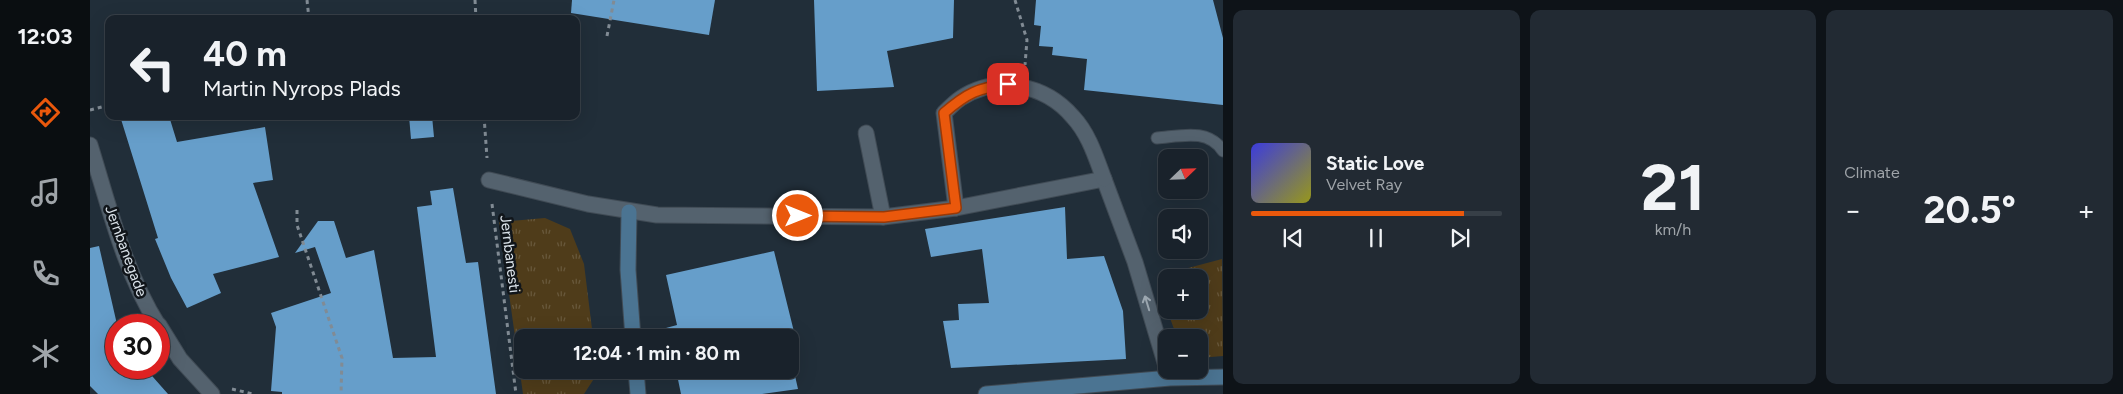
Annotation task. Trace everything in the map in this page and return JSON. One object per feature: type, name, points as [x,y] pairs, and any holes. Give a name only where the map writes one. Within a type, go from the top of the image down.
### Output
[{"type":"street","points":[[956,208],[944,113],[962,97],[984,88],[1008,84],[1023,86],[1051,97],[1073,117],[1089,141],[1135,262],[1158,338]]},
{"type":"street","points":[[866,133],[884,217]]},
{"type":"street","name":"Jernbanegade","points":[[90,145],[123,252],[146,306],[151,314]]},
{"type":"street","points":[[489,180],[629,212],[658,215],[884,217],[956,208],[1104,179]]},
{"type":"street","points":[[629,212],[628,270],[633,329]]},
{"type":"street","name":"Jernbanegade","points":[[170,343],[180,359],[212,394]]},
{"type":"street","points":[[986,394],[1158,372]]},
{"type":"street","points":[[1208,376],[1223,378]]},
{"type":"street","points":[[637,379],[638,394]]},
{"type":"lane","points":[[1158,138],[1196,134],[1217,142],[1223,151]]},
{"type":"path","points":[[308,0],[309,15]]},
{"type":"path","points":[[475,0],[476,15]]},
{"type":"path","points":[[608,36],[614,0]]},
{"type":"path","points":[[1015,0],[1027,40],[1023,86]]},
{"type":"path","points":[[90,110],[105,106]]},
{"type":"path","name":"Jernbanesti","points":[[484,120],[489,180],[516,394]]},
{"type":"path","points":[[297,210],[297,225],[342,358],[341,394]]},
{"type":"green space","points":[[545,218],[570,229],[584,264],[592,329],[514,330],[499,222]]},
{"type":"green space","points":[[1222,259],[1223,356],[1208,357],[1208,329],[1174,329],[1170,319],[1208,319],[1208,269],[1184,269]]},
{"type":"green space","points":[[521,379],[594,379],[584,394],[523,394]]},
{"type":"building","points":[[572,0],[715,0],[709,35],[571,13]]},
{"type":"building","points":[[814,0],[954,0],[953,38],[887,51],[894,87],[817,91]]},
{"type":"building","points":[[1036,0],[1213,0],[1223,38],[1223,105],[1084,90],[1087,59],[1052,55],[1053,47],[1039,46],[1041,26],[1034,25]]},
{"type":"building","points":[[121,120],[170,120],[177,142],[265,127],[273,180],[253,183],[279,257],[213,274],[221,293],[187,308],[171,278],[155,239],[158,238]]},
{"type":"building","points":[[409,120],[432,120],[434,137],[411,139]]},
{"type":"building","points":[[453,188],[466,263],[478,262],[496,394],[282,394],[282,392],[271,391],[276,327],[271,313],[331,293],[315,247],[295,253],[318,221],[334,221],[346,258],[374,250],[393,358],[436,357],[417,207],[432,205],[430,191]]},
{"type":"building","points":[[1065,207],[1067,259],[1104,256],[1123,311],[1126,359],[951,368],[943,321],[959,320],[958,304],[989,303],[982,249],[931,257],[925,229]]},
{"type":"building","points":[[99,246],[115,314],[105,314],[105,379],[155,379],[168,394],[98,394],[90,386],[90,248]]},
{"type":"building","points":[[774,251],[793,329],[666,329],[677,325],[666,275]]},
{"type":"building","points":[[678,379],[796,379],[798,389],[762,394],[681,394]]},
{"type":"route","points":[[798,216],[884,217],[956,208],[944,113],[962,97],[984,88],[1008,84]]}]
